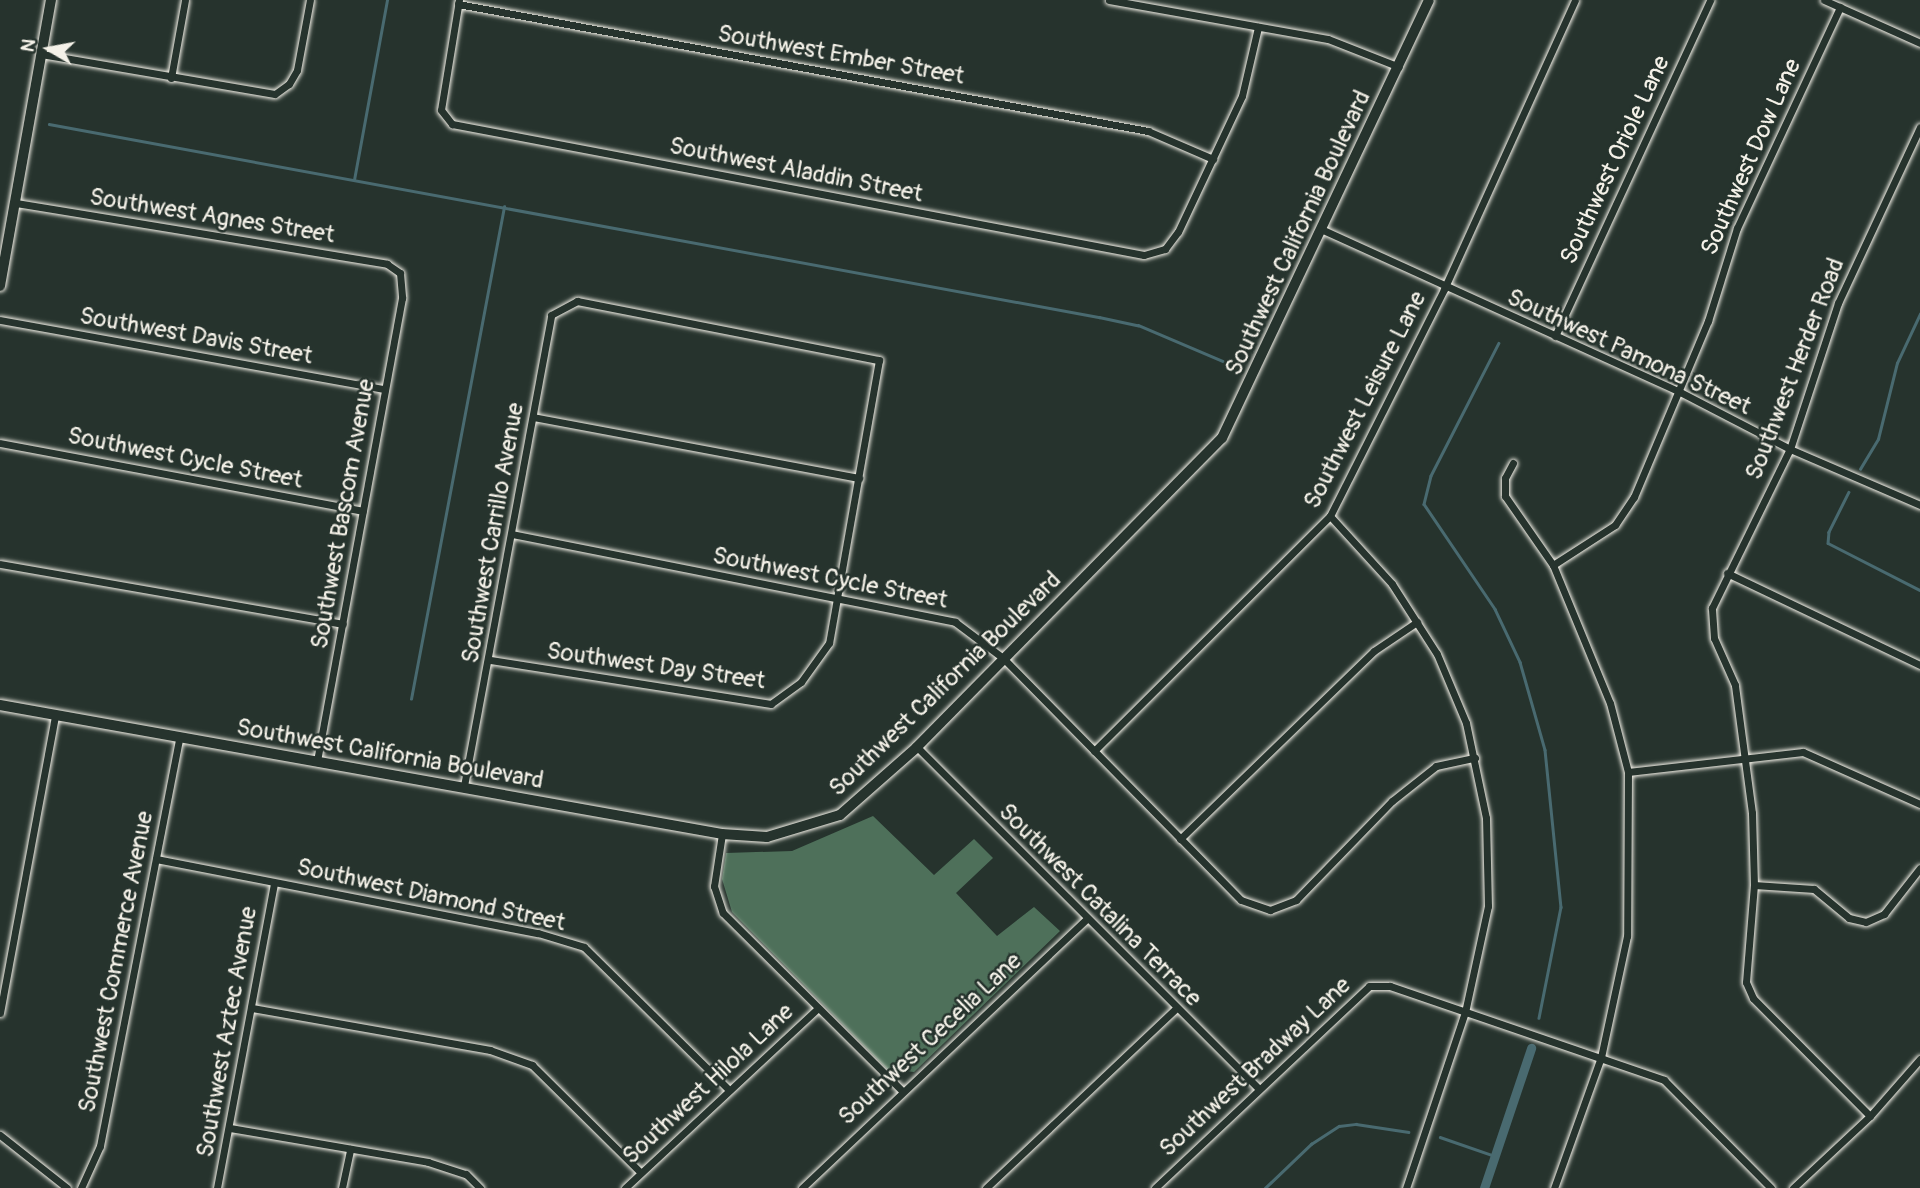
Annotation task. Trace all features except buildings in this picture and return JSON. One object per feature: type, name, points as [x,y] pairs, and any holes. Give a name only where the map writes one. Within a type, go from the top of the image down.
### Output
[{"type":"street","points":[[0,286],[51,0]]},
{"type":"street","points":[[171,78],[185,0]]},
{"type":"street","points":[[41,54],[257,95],[275,94],[293,78],[310,0]]},
{"type":"street","points":[[1109,0],[1344,43],[1399,67]]},
{"type":"street","name":"Southwest California Boulevard","points":[[0,705],[179,740],[464,786],[722,834],[768,837],[840,815],[917,747],[1222,438],[1323,230],[1429,0]]},
{"type":"street","name":"Southwest Leisure Lane","points":[[1094,751],[1331,516],[1444,289],[1575,0]]},
{"type":"street","name":"Southwest Oriole Lane","points":[[1555,336],[1710,0]]},
{"type":"street","points":[[1824,0],[1920,43]]},
{"type":"street","name":"Southwest Aladdin Street","points":[[458,2],[441,110],[452,124],[1150,255],[1171,243],[1213,159]]},
{"type":"street","name":"Southwest Ember Street","points":[[458,2],[1148,131],[1213,159]]},
{"type":"street","name":"Southwest Dow Lane","points":[[1553,565],[1615,525],[1634,497],[1708,321],[1737,228],[1840,7]]},
{"type":"street","points":[[1213,159],[1246,85],[1258,27]]},
{"type":"street","name":"Southwest Herder Road","points":[[1870,1116],[1753,998],[1746,982],[1754,885],[1746,759],[1735,685],[1714,638],[1712,608],[1790,449],[1838,303],[1920,127]]},
{"type":"street","name":"Southwest Agnes Street","points":[[16,203],[387,264],[400,273]]},
{"type":"street","name":"Southwest Pamona Street","points":[[1323,230],[1444,289],[1680,392],[1790,449],[1920,505]]},
{"type":"street","name":"Southwest Bascom Avenue","points":[[317,762],[402,298],[400,273]]},
{"type":"street","name":"Southwest Day Street","points":[[490,660],[771,704],[801,682],[829,643],[839,599],[879,360],[577,301]]},
{"type":"street","name":"Southwest Carrillo Avenue","points":[[464,786],[490,660],[551,315],[577,301]]},
{"type":"street","name":"Southwest Davis Street","points":[[0,320],[386,389]]},
{"type":"street","points":[[533,417],[859,478]]},
{"type":"street","name":"Southwest Cycle Street","points":[[0,443],[363,511]]},
{"type":"street","points":[[1513,463],[1505,478],[1505,496],[1553,565],[1610,703],[1628,772],[1627,936],[1601,1057],[1555,1188]]},
{"type":"street","points":[[1331,516],[1392,584],[1417,622],[1458,701],[1475,758],[1486,818],[1488,906],[1465,1012],[1406,1188]]},
{"type":"street","name":"Southwest Cycle Street","points":[[512,534],[955,622],[1003,658],[1241,900],[1270,910],[1296,900],[1392,801],[1436,766],[1475,758]]},
{"type":"street","points":[[0,564],[343,624]]},
{"type":"street","points":[[1727,573],[1920,665]]},
{"type":"street","points":[[1180,839],[1374,651],[1417,622]]},
{"type":"street","points":[[0,1013],[55,715]]},
{"type":"street","name":"Southwest Commerce Avenue","points":[[82,1188],[100,1146],[179,740]]},
{"type":"street","name":"Southwest Catalina Terrace","points":[[917,747],[1175,1009],[1258,1088]]},
{"type":"street","points":[[1628,772],[1813,753],[1920,804]]},
{"type":"street","points":[[722,834],[714,886],[718,904],[902,1091]]},
{"type":"street","name":"Southwest Diamond Street","points":[[156,859],[538,933],[584,947],[727,1088]]},
{"type":"street","points":[[1754,885],[1814,889],[1849,918],[1866,922],[1884,914],[1920,868]]},
{"type":"street","name":"Southwest Aztec Avenue","points":[[217,1188],[274,883]]},
{"type":"street","name":"Southwest Cecelia Lane","points":[[802,1188],[1086,919]]},
{"type":"street","name":"Southwest Bradway Lane","points":[[1155,1188],[1369,986],[1390,986],[1664,1080],[1772,1188]]},
{"type":"street","points":[[252,1008],[490,1050],[532,1065],[641,1173]]},
{"type":"street","name":"Southwest Hilola Lane","points":[[625,1188],[727,1088],[818,1008]]},
{"type":"street","points":[[986,1188],[1175,1009]]},
{"type":"street","points":[[1793,1188],[1870,1116],[1920,1059]]},
{"type":"street","points":[[230,1128],[428,1162],[466,1174],[480,1188]]},
{"type":"street","points":[[0,1135],[67,1188]]},
{"type":"street","points":[[342,1188],[350,1149]]},
{"type":"green space","points":[[873,816],[934,875],[974,839],[993,858],[956,893],[997,936],[1034,907],[1060,931],[914,1072],[887,1069],[732,912],[722,879],[726,853],[792,851]]},
{"type":"waterway","points":[[354,180],[387,0]]},
{"type":"waterway","points":[[49,124],[1099,317],[1138,325],[1223,361]]},
{"type":"waterway","points":[[411,699],[504,207]]},
{"type":"waterway","points":[[1860,469],[1878,439],[1897,363],[1920,314]]},
{"type":"waterway","points":[[1499,343],[1431,476],[1424,504],[1495,609],[1520,662],[1545,750],[1561,907],[1539,1018]]},
{"type":"waterway","points":[[1849,492],[1829,532],[1828,543],[1920,590]]},
{"type":"waterway","points":[[1484,1188],[1531,1048]]},
{"type":"waterway","points":[[1265,1188],[1311,1144],[1339,1126],[1356,1124],[1408,1132]]},
{"type":"waterway","points":[[1440,1137],[1495,1156]]}]
